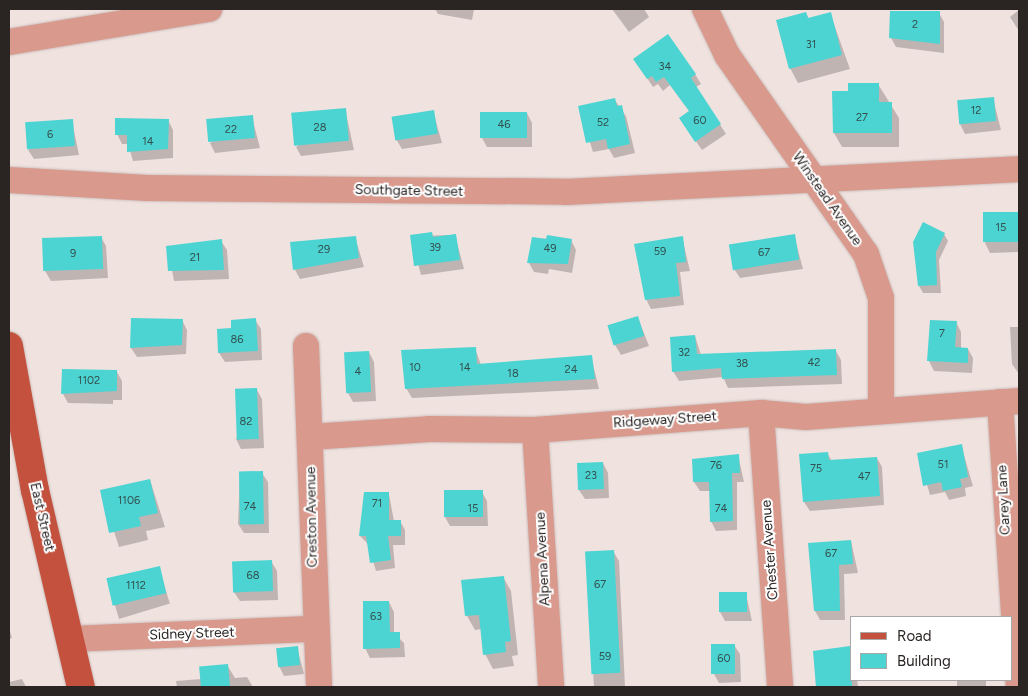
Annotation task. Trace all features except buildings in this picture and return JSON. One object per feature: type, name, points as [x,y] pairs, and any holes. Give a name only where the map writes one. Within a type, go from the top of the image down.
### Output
[{"type":"main road","name":"East Street","points":[[9,346],[35,490],[81,687]]},
{"type":"street","points":[[9,42],[209,9]]},
{"type":"street","name":"Winstead Avenue","points":[[705,9],[727,55],[808,177],[866,254],[881,298],[881,410]]},
{"type":"street","name":"Southgate Street","points":[[9,180],[147,188],[566,192],[808,177],[1019,169]]},
{"type":"street","name":"Creston Avenue","points":[[306,346],[314,629],[319,687]]},
{"type":"street","name":"Ridgeway Street","points":[[310,437],[429,429],[535,430],[761,413],[806,417],[1010,401]]},
{"type":"street","name":"Carey Lane","points":[[1010,401],[1019,687]]},
{"type":"street","name":"Chester Avenue","points":[[761,413],[780,687]]},
{"type":"street","name":"Alpena Avenue","points":[[535,430],[551,687]]},
{"type":"street","name":"Sidney Street","points":[[71,639],[314,629]]}]
